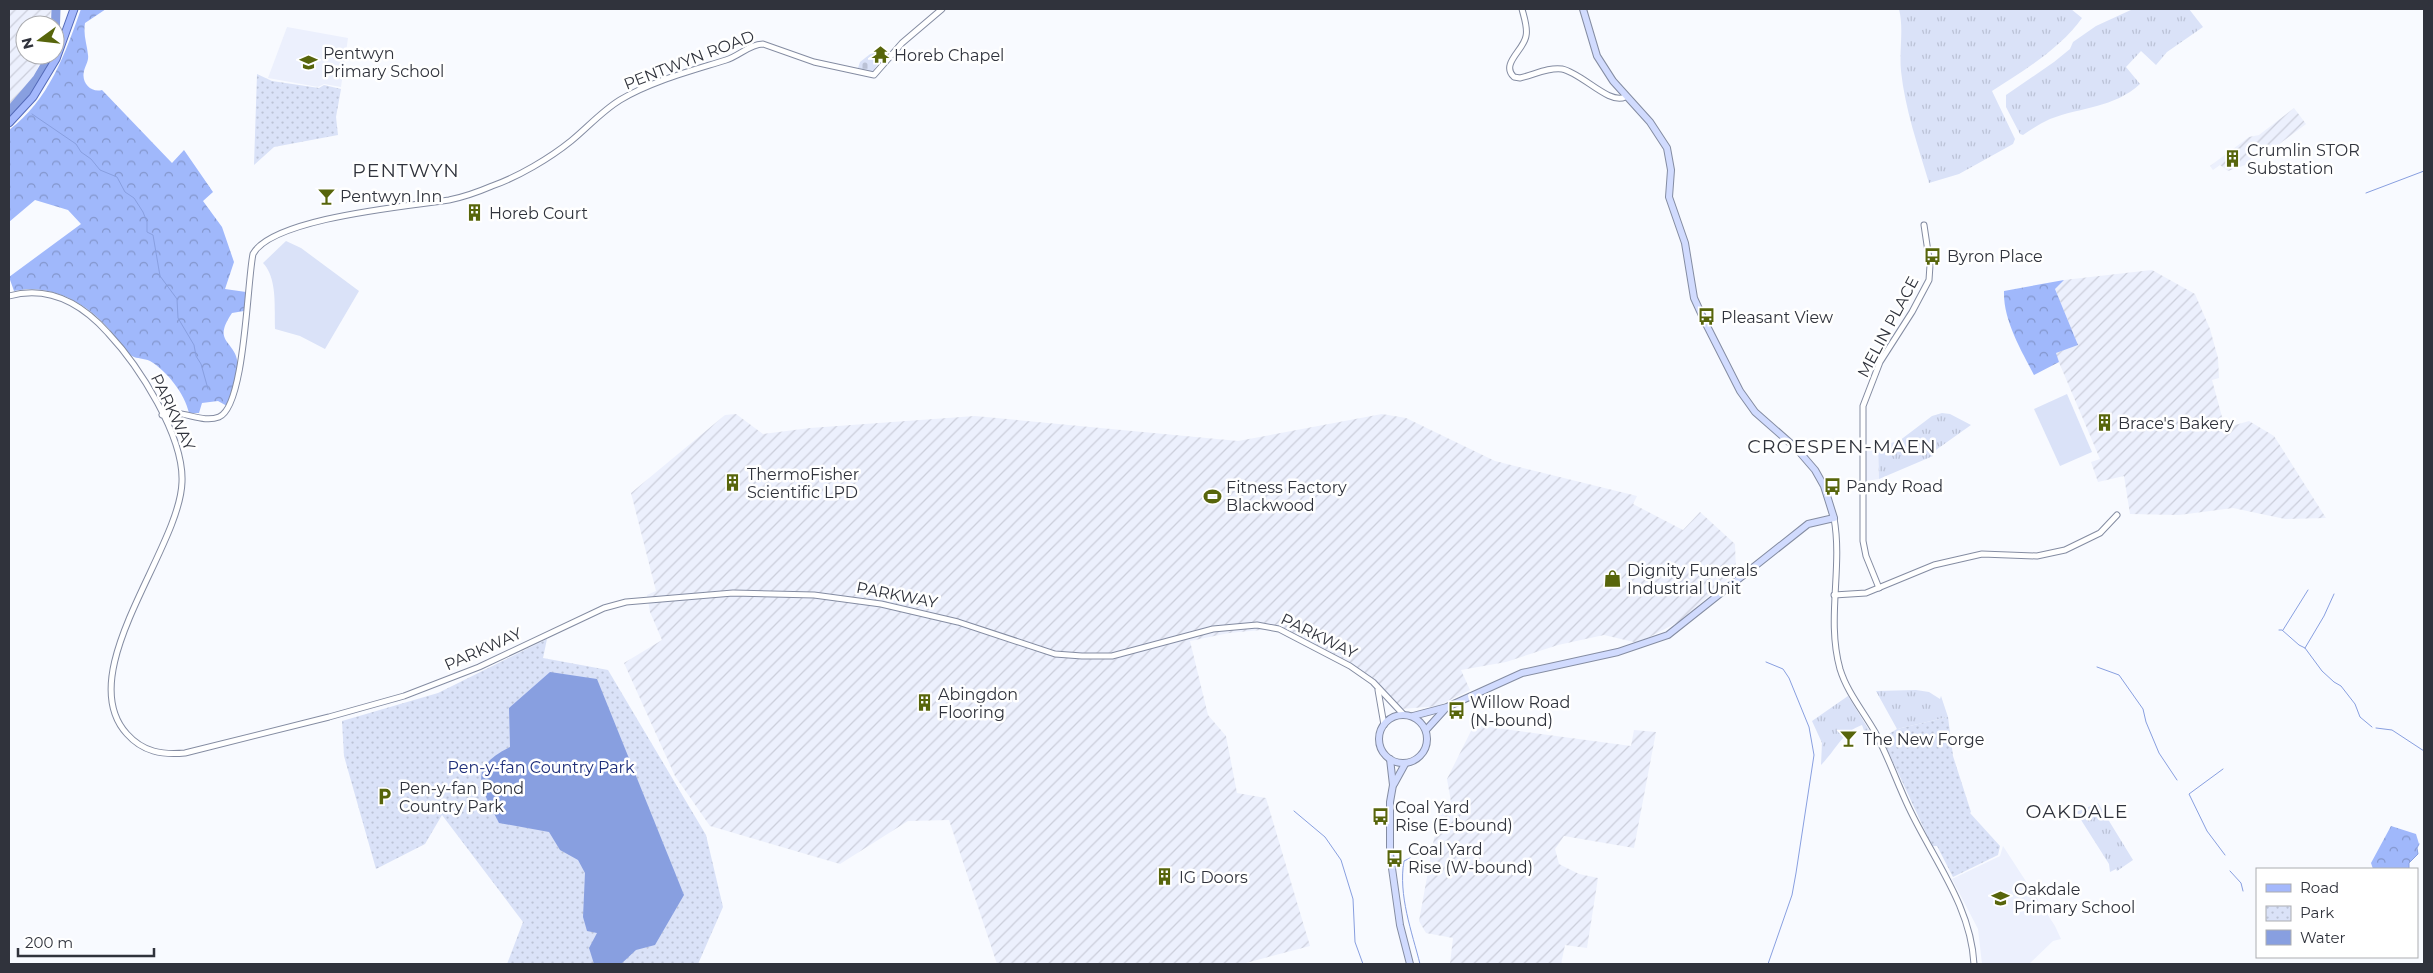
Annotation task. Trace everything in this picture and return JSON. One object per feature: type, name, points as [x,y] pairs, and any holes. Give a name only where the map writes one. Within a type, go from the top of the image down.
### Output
[{"type":"main road","points":[[9,123],[33,97],[56,59],[74,9]]},
{"type":"main road","points":[[1410,964],[1400,925],[1390,854],[1390,802],[1393,785],[1390,759],[1380,745],[1380,732],[1389,719],[1404,715],[1412,716],[1446,707],[1522,673],[1618,652],[1668,635],[1808,524],[1834,518],[1824,486],[1815,470],[1796,448],[1755,412],[1740,391],[1705,322],[1694,298],[1685,242],[1669,197],[1671,170],[1667,148],[1650,122],[1625,97],[1597,56],[1583,9]]},
{"type":"main road","points":[[1426,730],[1446,707]]},
{"type":"main road","points":[[1393,785],[1406,764],[1418,759],[1425,750],[1428,737],[1426,730],[1412,716]]},
{"type":"main road","points":[[1390,759],[1406,764]]},
{"type":"street","name":"PENTWYN ROAD","points":[[162,415],[174,412],[215,418],[225,414],[228,410],[238,384],[253,254],[264,241],[305,225],[351,214],[463,197],[516,176],[556,152],[626,96],[686,72],[740,55],[757,45],[777,49],[814,62],[874,75],[902,43],[942,9]]},
{"type":"street","points":[[1522,9],[1526,37],[1521,49],[1510,62],[1510,73],[1514,77],[1520,78],[1560,69],[1580,76],[1613,98],[1620,100],[1625,97]]},
{"type":"street","name":"MELIN PLACE","points":[[1879,588],[1866,556],[1863,541],[1863,406],[1880,362],[1912,312],[1929,280],[1930,265],[1924,224]]},
{"type":"street","name":"PARKWAY","points":[[9,296],[22,292],[43,292],[73,302],[87,311],[126,354],[148,384],[180,458],[181,493],[174,518],[118,647],[112,686],[115,711],[120,724],[136,743],[152,752],[171,754],[203,749],[404,696],[479,667],[604,608],[633,602],[733,593],[814,595],[880,604],[958,622],[1055,654],[1082,656],[1112,656],[1213,629],[1257,625],[1278,628],[1350,666],[1373,682],[1378,690],[1404,715]]},
{"type":"street","points":[[1834,595],[1866,593],[1934,564],[1982,554],[2037,556],[2065,550],[2100,533],[2117,515]]},
{"type":"street","points":[[1834,518],[1837,559],[1834,595],[1835,643],[1840,670],[1851,693],[1876,734],[1909,810],[1960,906],[1972,945],[1974,964]]},
{"type":"street","points":[[1378,690],[1384,725]]},
{"type":"shaded area","points":[[9,9],[51,9],[50,15],[15,15],[15,65],[39,65],[36,73],[9,106]]},
{"type":"shaded area","name":"Pentwyn Primary School","points":[[287,27],[348,38],[341,87],[324,84],[318,87],[268,78]]},
{"type":"shaded area","points":[[2294,108],[2306,124],[2270,151],[2263,154],[2257,143],[2250,144],[2251,163],[2228,171],[2220,165],[2213,170],[2210,166],[2249,137],[2259,135]]},
{"type":"shaded area","points":[[2152,270],[2195,294],[2210,329],[2218,358],[2219,378],[2212,380],[2225,428],[2249,421],[2274,436],[2326,518],[2285,519],[2233,508],[2179,515],[2130,514],[2124,476],[2098,482],[2091,462],[2100,459],[2055,353],[2078,345],[2055,289],[2064,280]]},
{"type":"shaded area","points":[[736,414],[763,434],[810,428],[975,416],[1238,441],[1382,414],[1406,418],[1495,461],[1637,496],[1633,504],[1683,530],[1700,512],[1735,544],[1736,572],[1680,621],[1638,643],[1604,635],[1558,645],[1506,662],[1461,670],[1470,690],[1438,706],[1401,709],[1359,674],[1272,629],[1229,633],[1190,641],[1208,715],[1226,736],[1237,793],[1266,798],[1310,946],[1242,964],[997,964],[949,820],[908,821],[840,864],[710,826],[675,776],[624,663],[662,640],[650,612],[647,595],[656,591],[631,493],[725,415]]},
{"type":"shaded area","points":[[1865,446],[1878,446],[1879,479],[1866,481]]},
{"type":"shaded area","points":[[1474,725],[1631,746],[1634,730],[1656,732],[1634,848],[1564,836],[1555,849],[1559,864],[1579,874],[1598,878],[1587,948],[1565,945],[1561,964],[1450,964],[1453,938],[1426,933],[1419,921],[1439,811],[1451,802],[1447,779]]},
{"type":"shaded area","name":"Oakdale Primary School","points":[[2003,846],[2055,926],[2061,939],[2053,941],[2029,964],[1982,964],[1978,929],[1952,879],[2000,856]]},
{"type":"green space","points":[[81,9],[106,9],[85,23],[88,57],[83,75],[85,83],[94,90],[102,90],[172,163],[184,150],[213,192],[203,201],[222,227],[234,262],[225,289],[246,292],[244,311],[232,313],[224,331],[226,341],[233,350],[238,365],[236,381],[227,406],[218,401],[202,403],[199,413],[189,413],[184,398],[169,377],[150,361],[129,354],[122,348],[100,319],[90,311],[54,292],[27,289],[14,291],[9,277],[81,224],[68,210],[35,200],[9,222],[9,130],[35,105],[59,65],[65,65],[65,52]]},
{"type":"green space","points":[[1899,9],[2071,9],[2082,18],[2052,49],[1992,91],[2015,139],[2013,144],[1959,174],[1929,183],[1912,127],[1903,85]]},
{"type":"green space","points":[[2133,9],[2189,9],[2203,27],[2167,52],[2156,65],[2141,51],[2126,67],[2140,84],[2130,92],[2097,106],[2050,119],[2023,135],[2020,134],[2006,107],[2006,95],[2054,62],[2070,49],[2073,42],[2096,26]]},
{"type":"green space","points":[[874,51],[877,53],[875,57],[880,60],[872,73],[858,68],[860,62]]},
{"type":"green space","points":[[257,74],[272,81],[319,88],[324,85],[341,89],[336,117],[338,135],[274,147],[254,165]]},
{"type":"green space","points":[[286,241],[301,248],[359,291],[325,349],[300,336],[275,329],[273,286],[268,270],[263,263]]},
{"type":"green space","points":[[2064,280],[2055,289],[2078,345],[2056,353],[2059,362],[2034,375],[2006,313],[2004,291]]},
{"type":"green space","points":[[2067,394],[2092,452],[2060,466],[2034,409]]},
{"type":"green space","points":[[1942,413],[1950,414],[1971,425],[1933,452],[1933,456],[1879,479],[1878,446],[1899,441],[1932,416]]},
{"type":"green space","name":"Pen-y-fan Country Park","points":[[547,639],[543,658],[608,670],[706,835],[723,907],[698,964],[507,964],[523,922],[442,815],[425,844],[376,869],[344,756],[342,721],[438,693]]},
{"type":"green space","points":[[1916,690],[1929,692],[1940,699],[1941,696],[1948,717],[1897,729],[1876,691]]},
{"type":"green space","points":[[1848,696],[1872,735],[1867,739],[1862,725],[1855,728],[1844,737],[1821,765],[1822,743],[1812,721]]},
{"type":"green space","points":[[1948,717],[1953,756],[1970,813],[2000,846],[1998,855],[1953,877],[1937,846],[1932,846],[1882,738],[1897,729]]},
{"type":"green space","points":[[2098,803],[2133,860],[2117,871],[2116,869],[2110,872],[2109,864],[2076,812]]},
{"type":"green space","points":[[2391,826],[2416,834],[2419,844],[2417,848],[2418,854],[2409,863],[2409,868],[2373,868],[2371,863]]},
{"type":"water","points":[[550,672],[597,679],[684,895],[655,945],[636,950],[621,964],[594,964],[589,948],[597,933],[587,931],[583,917],[585,873],[578,860],[560,850],[549,832],[499,823],[483,789],[482,771],[487,763],[510,747],[509,708]]},
{"type":"waterway","points":[[56,9],[56,15]]},
{"type":"waterway","points":[[9,112],[37,79],[45,65]]},
{"type":"waterway","points":[[32,114],[76,144],[81,152],[91,159],[100,170],[117,177],[125,192],[134,198],[143,212],[147,222],[147,232],[153,235],[160,276],[177,299],[178,318],[194,345],[208,389]]},
{"type":"waterway","points":[[2366,193],[2424,171]]},
{"type":"waterway","points":[[2283,630],[2308,590]]},
{"type":"waterway","points":[[2305,648],[2324,616],[2334,594]]},
{"type":"waterway","points":[[2279,630],[2282,630],[2305,648],[2322,671],[2341,686],[2355,704],[2360,717],[2372,727]]},
{"type":"waterway","points":[[1766,662],[1783,669],[1789,678],[1809,727],[1814,755],[1792,895],[1768,964]]},
{"type":"waterway","points":[[2097,667],[2119,675],[2143,709],[2146,722],[2159,753],[2177,780]]},
{"type":"waterway","points":[[2376,728],[2392,730],[2424,751]]},
{"type":"waterway","points":[[2223,769],[2189,794],[2207,831],[2225,855]]},
{"type":"waterway","points":[[1294,811],[1325,837],[1341,860],[1353,899],[1355,942],[1363,964]]},
{"type":"waterway","points":[[2409,868],[2409,863],[2418,854],[2417,848],[2419,844]]},
{"type":"waterway","points":[[1410,858],[1404,861],[1404,900],[1420,964]]},
{"type":"waterway","points":[[2230,871],[2241,883],[2243,891]]},
{"type":"place","name":"Horeb Chapel","points":[[880,55]]},
{"type":"place","name":"Pentwyn Primary School","points":[[309,62]]},
{"type":"place","name":"Crumlin STOR Substation","points":[[2233,159]]},
{"type":"place","name":"Pentwyn Inn","points":[[326,196]]},
{"type":"place","name":"Horeb Court","points":[[475,213]]},
{"type":"place","name":"Byron Place","points":[[1933,256]]},
{"type":"place","name":"Pleasant View","points":[[1707,317]]},
{"type":"place","name":"Brace's Bakery","points":[[2104,423]]},
{"type":"place","name":"ThermoFisher Scientific LPD","points":[[733,483]]},
{"type":"place","name":"Pandy Road","points":[[1832,486]]},
{"type":"place","name":"Fitness Factory Blackwood","points":[[1212,496]]},
{"type":"place","name":"Dignity Funerals Industrial Unit","points":[[1613,579]]},
{"type":"place","name":"Abingdon Flooring","points":[[924,703]]},
{"type":"place","name":"Willow Road (N-bound)","points":[[1456,711]]},
{"type":"place","name":"The New Forge","points":[[1849,739]]},
{"type":"place","name":"Pen-y-fan Pond Country Park","points":[[385,797]]},
{"type":"place","name":"Coal Yard Rise (E-bound)","points":[[1381,816]]},
{"type":"place","name":"Coal Yard Rise (W-bound)","points":[[1394,858]]},
{"type":"place","name":"IG Doors","points":[[1165,877]]},
{"type":"place","name":"Oakdale Primary School","points":[[2000,898]]},
{"type":"district","name":"PENTWYN","points":[[406,170]]},
{"type":"district","name":"CROESPEN-MAEN","points":[[1842,446]]},
{"type":"district","name":"OAKDALE","points":[[2077,811]]}]
